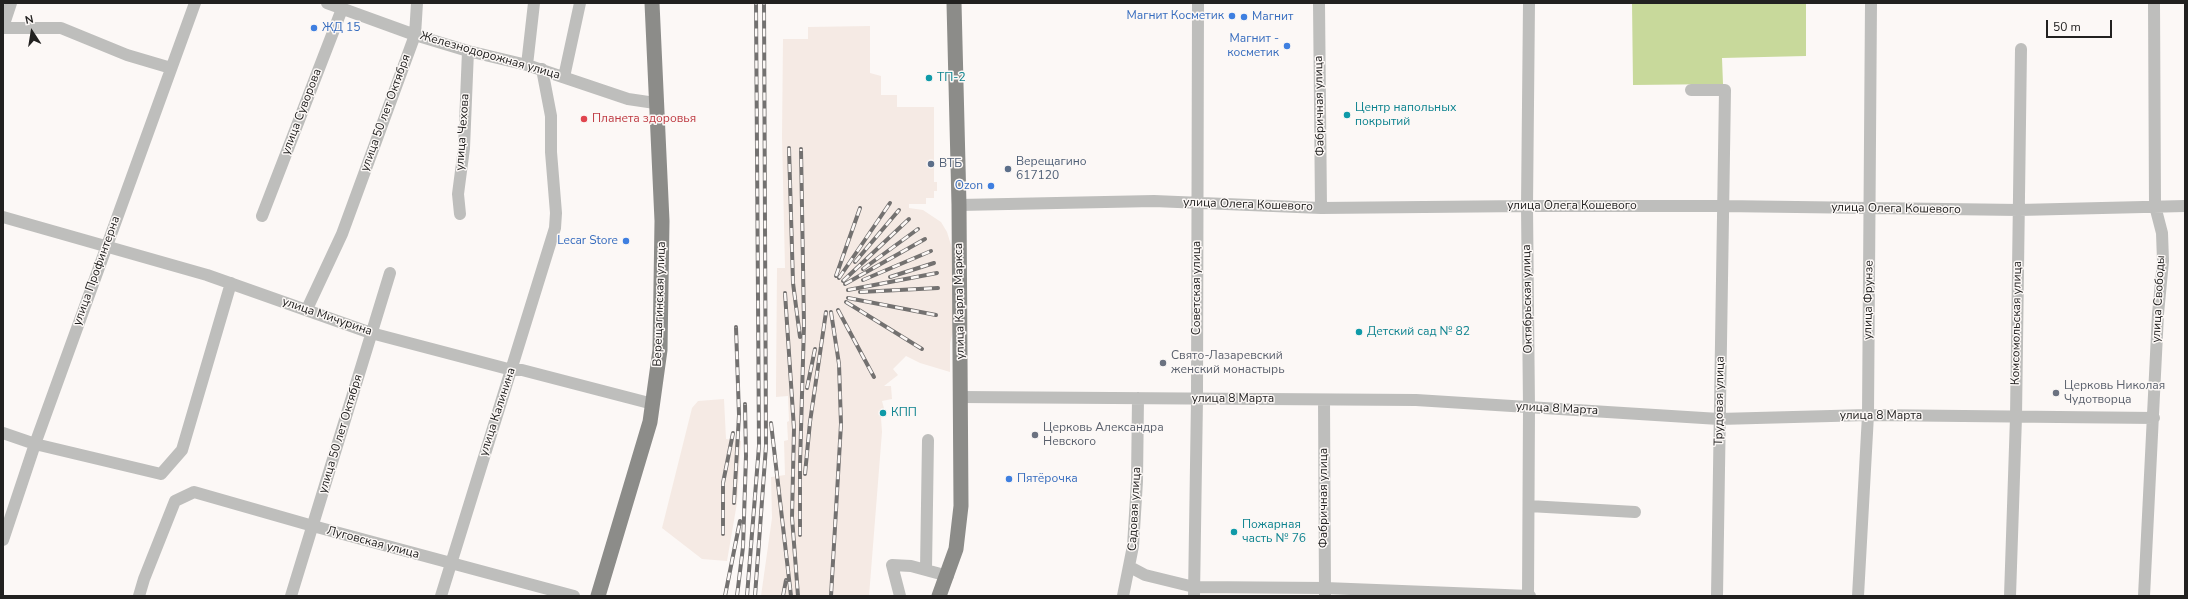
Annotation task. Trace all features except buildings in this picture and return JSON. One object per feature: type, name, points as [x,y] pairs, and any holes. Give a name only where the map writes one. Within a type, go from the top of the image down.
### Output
[{"type":"main road","name":"Верещагинская улица","points":[[598,596],[645,440],[653,404],[660,350],[662,221],[655,103],[652,3]]},
{"type":"main road","name":"улица Карла Маркса","points":[[939,596],[948,576],[956,549],[960,520],[959,205],[954,3]]},
{"type":"street","points":[[11,3],[3,27],[61,28],[127,55],[171,68]]},
{"type":"street","name":"улица Профинтерна","points":[[3,540],[35,444],[194,3]]},
{"type":"street","name":"Железнодорожная улица","points":[[327,3],[415,35],[468,51],[542,69],[628,99],[655,103]]},
{"type":"street","name":"улица 50 лет Октября","points":[[307,309],[342,234],[415,35],[417,3]]},
{"type":"street","points":[[527,65],[534,3]]},
{"type":"street","points":[[564,77],[580,3]]},
{"type":"street","name":"Советская улица","points":[[1194,592],[1197,399],[1198,3]]},
{"type":"street","name":"Фабричная улица","points":[[1319,3],[1321,208]]},
{"type":"street","name":"Октябрьская улица","points":[[1529,3],[1527,206],[1530,408],[1529,596]]},
{"type":"street","name":"улица Фрунзе","points":[[1858,596],[1868,415],[1871,3]]},
{"type":"street","name":"улица Свободы","points":[[2144,596],[2158,314],[2163,261],[2162,233],[2155,206],[2154,3]]},
{"type":"street","name":"улица Суворова","points":[[262,216],[342,9]]},
{"type":"street","name":"Комсомольская улица","points":[[2010,596],[2016,417],[2021,49]]},
{"type":"street","name":"улица Чехова","points":[[460,214],[458,194],[464,148],[468,51]]},
{"type":"street","name":"улица Калинина","points":[[441,596],[555,228],[556,213],[551,152],[551,116],[542,69]]},
{"type":"street","name":"Трудовая улица","points":[[1691,90],[1725,90],[1717,596]]},
{"type":"street","name":"улица Олега Кошевого","points":[[959,205],[1146,201],[1321,208],[1722,206],[2019,210],[2185,206]]},
{"type":"street","name":"улица Мичурина","points":[[3,217],[107,245],[231,283],[371,333],[512,370],[522,370],[653,404]]},
{"type":"street","name":"улица 50 лет Октября","points":[[291,596],[390,273]]},
{"type":"street","points":[[3,433],[35,444],[161,474],[182,450],[231,283]]},
{"type":"street","name":"улица 8 Марта","points":[[960,397],[1416,400],[1719,419],[1868,415],[2154,418]]},
{"type":"street","name":"Садовая улица","points":[[1123,596],[1130,568],[1137,496],[1138,398]]},
{"type":"street","name":"Фабричная улица","points":[[1324,400],[1325,592]]},
{"type":"street","points":[[926,570],[928,440]]},
{"type":"street","name":"Луговская улица","points":[[139,596],[175,501],[194,492],[450,564],[574,596]]},
{"type":"street","points":[[1529,506],[1635,512]]},
{"type":"street","points":[[900,596],[892,565],[911,566],[948,576]]},
{"type":"street","points":[[1130,568],[1145,575],[1194,592],[1325,592],[1529,596]]},
{"type":"shaded area","points":[[870,26],[870,73],[881,76],[881,95],[897,95],[897,107],[934,107],[934,182],[937,182],[937,191],[934,191],[934,198],[926,198],[926,204],[909,204],[909,208],[923,210],[941,222],[947,232],[951,245],[954,258],[953,332],[950,343],[950,372],[920,363],[906,356],[893,369],[898,375],[884,386],[891,386],[892,399],[882,401],[886,416],[881,418],[882,432],[869,596],[761,596],[772,518],[771,477],[785,475],[784,441],[788,440],[787,422],[789,421],[788,396],[776,397],[777,268],[785,268],[782,137],[783,39],[808,39],[808,27]]},
{"type":"shaded area","points":[[724,399],[726,439],[741,441],[737,503],[727,561],[702,559],[662,528],[692,408],[698,401]]},
{"type":"green space","points":[[1632,3],[1806,3],[1806,56],[1722,58],[1723,84],[1633,85]]},
{"type":"railway","points":[[747,596],[759,446],[756,3]]},
{"type":"railway","points":[[755,596],[766,446],[764,3]]},
{"type":"railway","points":[[789,148],[793,283],[800,337]]},
{"type":"railway","points":[[800,535],[800,464],[804,325],[801,149]]},
{"type":"railway","points":[[839,278],[890,203]]},
{"type":"railway","points":[[836,276],[860,208]]},
{"type":"railway","points":[[855,262],[899,210]]},
{"type":"railway","points":[[843,281],[909,219]]},
{"type":"railway","points":[[863,269],[918,229]]},
{"type":"railway","points":[[845,284],[925,239]]},
{"type":"railway","points":[[863,280],[931,251]]},
{"type":"railway","points":[[890,277],[934,263]]},
{"type":"railway","points":[[848,290],[937,273]]},
{"type":"railway","points":[[860,292],[938,288]]},
{"type":"railway","points":[[785,293],[794,429],[792,517],[798,596]]},
{"type":"railway","points":[[848,298],[936,315]]},
{"type":"railway","points":[[846,302],[922,349]]},
{"type":"railway","points":[[838,310],[874,377]]},
{"type":"railway","points":[[805,474],[810,422],[826,312]]},
{"type":"railway","points":[[831,312],[839,364],[841,424],[831,596]]},
{"type":"railway","points":[[734,503],[739,415],[736,327]]},
{"type":"railway","points":[[807,388],[815,349]]},
{"type":"railway","points":[[737,596],[743,547],[746,456],[745,404]]},
{"type":"railway","points":[[771,423],[791,596]]},
{"type":"railway","points":[[723,534],[723,483],[733,433]]},
{"type":"railway","points":[[725,596],[740,521]]},
{"type":"railway","points":[[783,596],[786,580]]},
{"type":"place","name":"Магнит Косметик","points":[[1232,16]]},
{"type":"place","name":"Магнит","points":[[1244,17]]},
{"type":"place","name":"ЖД 15","points":[[314,28]]},
{"type":"place","name":"Магнит - косметик","points":[[1287,46]]},
{"type":"place","name":"ТП-2","points":[[929,78]]},
{"type":"place","name":"Центр напольных покрытий","points":[[1347,115]]},
{"type":"place","name":"Планета здоровья","points":[[584,119]]},
{"type":"place","name":"ВТБ","points":[[931,164]]},
{"type":"place","name":"Верещагино 617120","points":[[1008,169]]},
{"type":"place","name":"Ozon","points":[[991,186]]},
{"type":"place","name":"Lecar Store","points":[[626,241]]},
{"type":"place","name":"Детский сад № 82","points":[[1359,332]]},
{"type":"place","name":"Свято-Лазаревский женский монастырь","points":[[1163,363]]},
{"type":"place","name":"Церковь Николая Чудотворца","points":[[2056,393]]},
{"type":"place","name":"КПП","points":[[883,413]]},
{"type":"place","name":"Церковь Александра Невского","points":[[1035,435]]},
{"type":"place","name":"Пятёрочка","points":[[1009,479]]},
{"type":"place","name":"Пожарная часть № 76","points":[[1234,532]]}]
